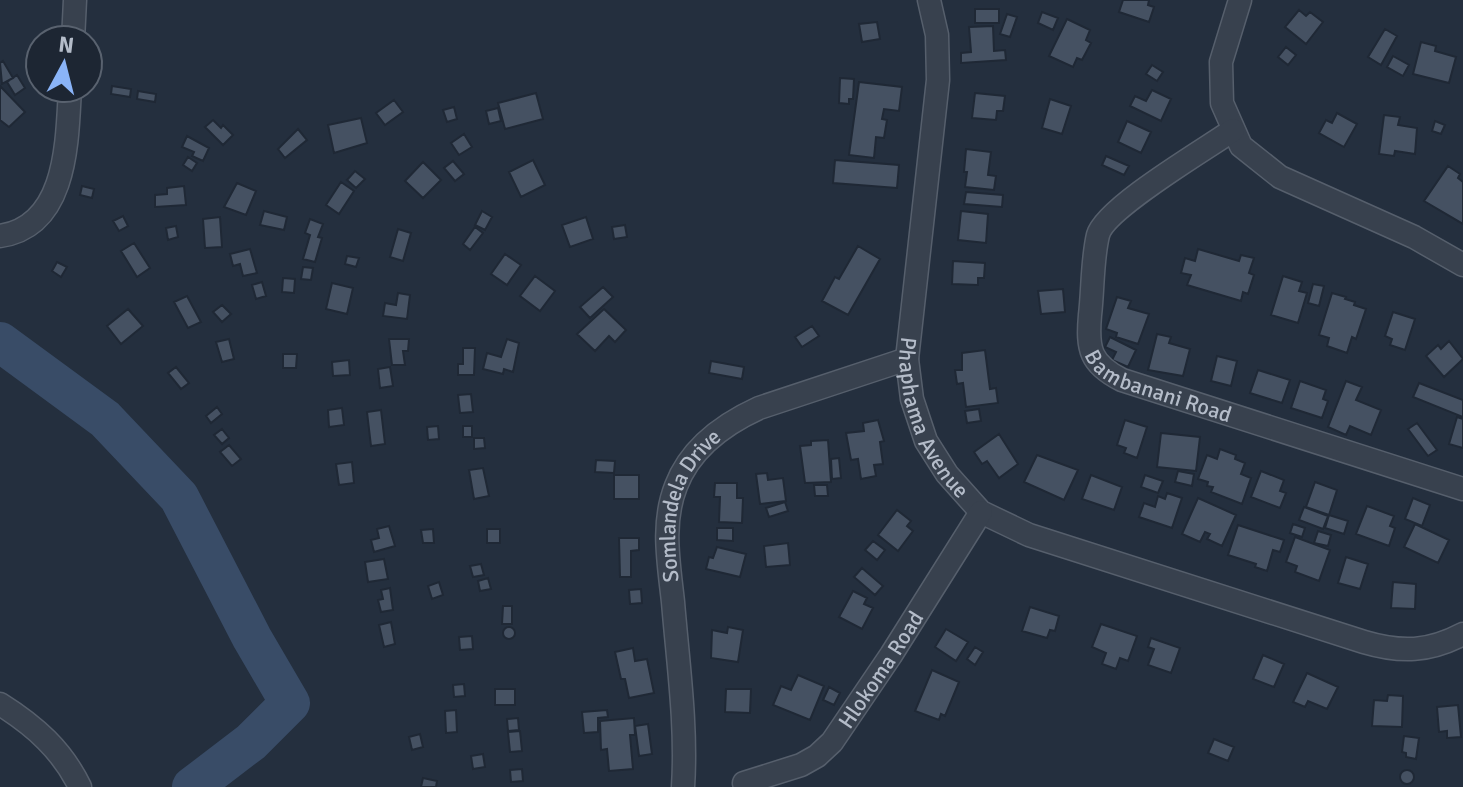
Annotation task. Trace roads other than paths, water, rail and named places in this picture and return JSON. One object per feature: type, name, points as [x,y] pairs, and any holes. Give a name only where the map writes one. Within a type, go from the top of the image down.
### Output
[{"type":"street","points":[[74,24],[75,0]]},
{"type":"street","name":"Phaphama Avenue","points":[[929,0],[937,35],[938,80],[907,359],[912,399],[926,441],[947,474],[981,512],[1029,535],[1381,647],[1398,651],[1423,650],[1463,634]]},
{"type":"street","points":[[1240,0],[1221,62],[1222,103],[1241,146],[1280,177],[1414,237],[1463,265]]},
{"type":"street","points":[[0,236],[25,227],[37,218],[55,191],[67,138],[69,104]]},
{"type":"street","name":"Bambanani Road","points":[[1233,130],[1122,206],[1098,233],[1089,334],[1092,355],[1098,365],[1122,380],[1463,489]]},
{"type":"street","name":"Somlandela Drive","points":[[683,787],[683,724],[667,541],[670,507],[684,469],[703,445],[736,419],[759,408],[907,359]]},
{"type":"street","name":"Hlokoma Road","points":[[744,783],[801,765],[832,742],[981,512]]},
{"type":"street","points":[[0,704],[30,723],[57,749],[80,786]]},
{"type":"waterway","points":[[0,342],[105,419],[179,497],[252,638],[290,703],[251,742],[192,787]]}]
